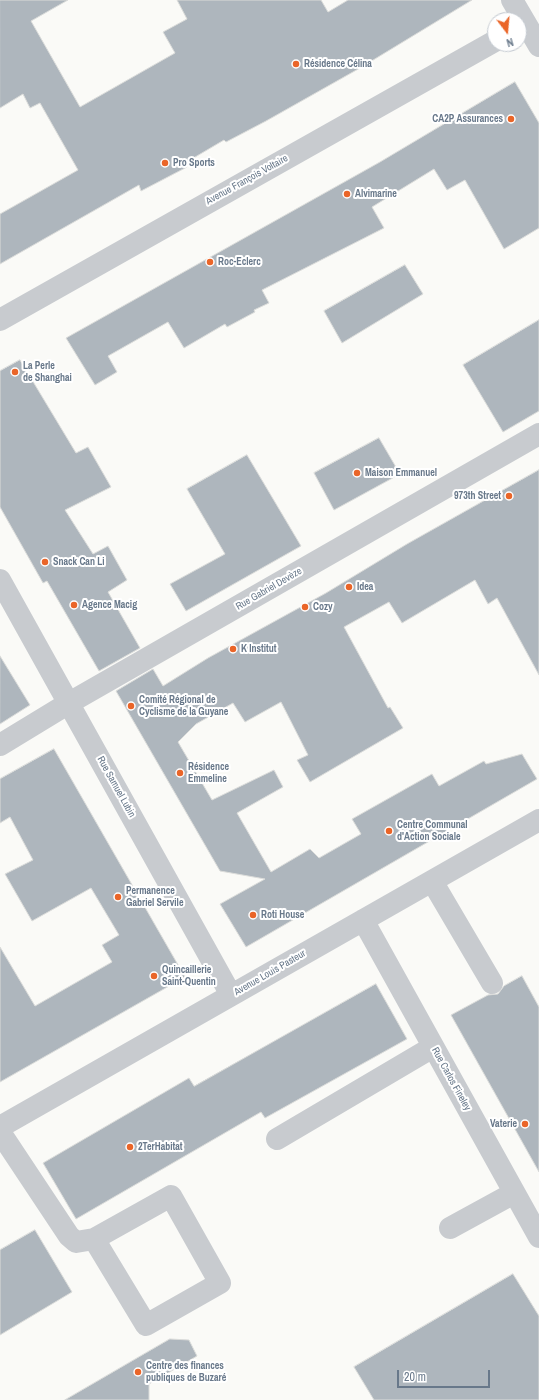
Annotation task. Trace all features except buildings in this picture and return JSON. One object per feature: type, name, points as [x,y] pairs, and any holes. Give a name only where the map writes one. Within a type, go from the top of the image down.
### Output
[{"type":"street","points":[[512,0],[528,23],[539,46]]},
{"type":"street","name":"Avenue François Voltaire","points":[[0,320],[487,46]]},
{"type":"street","name":"Rue Gabriel Devèze","points":[[0,745],[70,703],[539,434]]},
{"type":"street","name":"Rue Samuel Lubin","points":[[0,580],[70,703],[231,995]]},
{"type":"street","name":"Avenue Louis Pasteur","points":[[0,1127],[539,820]]},
{"type":"street","points":[[432,881],[492,983]]},
{"type":"street","name":"Rue Carlos Fineley","points":[[363,920],[539,1237]]},
{"type":"street","points":[[277,1139],[433,1047]]},
{"type":"street","points":[[0,1132],[69,1236],[76,1242],[94,1239],[171,1196],[220,1283],[146,1325],[94,1239]]},
{"type":"street","points":[[450,1228],[514,1193]]},
{"type":"place","name":"Résidence Célina","points":[[296,64]]},
{"type":"place","name":"CA2P Assurances","points":[[511,119]]},
{"type":"place","name":"Pro Sports","points":[[165,163]]},
{"type":"place","name":"Alvimarine","points":[[347,194]]},
{"type":"place","name":"Roc-Eclerc","points":[[210,262]]},
{"type":"place","name":"La Perle de Shanghai","points":[[15,372]]},
{"type":"place","name":"Maison Emmanuel","points":[[357,473]]},
{"type":"place","name":"973th Street","points":[[509,496]]},
{"type":"place","name":"Snack Can Li","points":[[45,562]]},
{"type":"place","name":"Idea","points":[[349,587]]},
{"type":"place","name":"Agence Macig","points":[[74,605]]},
{"type":"place","name":"Cozy","points":[[305,607]]},
{"type":"place","name":"K Institut","points":[[233,649]]},
{"type":"place","name":"Comité Régional de Cyclisme de la Guyane","points":[[131,706]]},
{"type":"place","name":"Résidence Emmeline","points":[[180,773]]},
{"type":"place","name":"Centre Communal d'Action Sociale","points":[[389,831]]},
{"type":"place","name":"Permanence Gabriel Servile","points":[[118,897]]},
{"type":"place","name":"Roti House","points":[[253,915]]},
{"type":"place","name":"Quincaillerie Saint-Quentin","points":[[154,976]]},
{"type":"place","name":"Vaterie","points":[[525,1124]]},
{"type":"place","name":"2TerHabitat","points":[[130,1147]]},
{"type":"place","name":"Centre des finances publiques de Buzaré","points":[[138,1372]]}]
